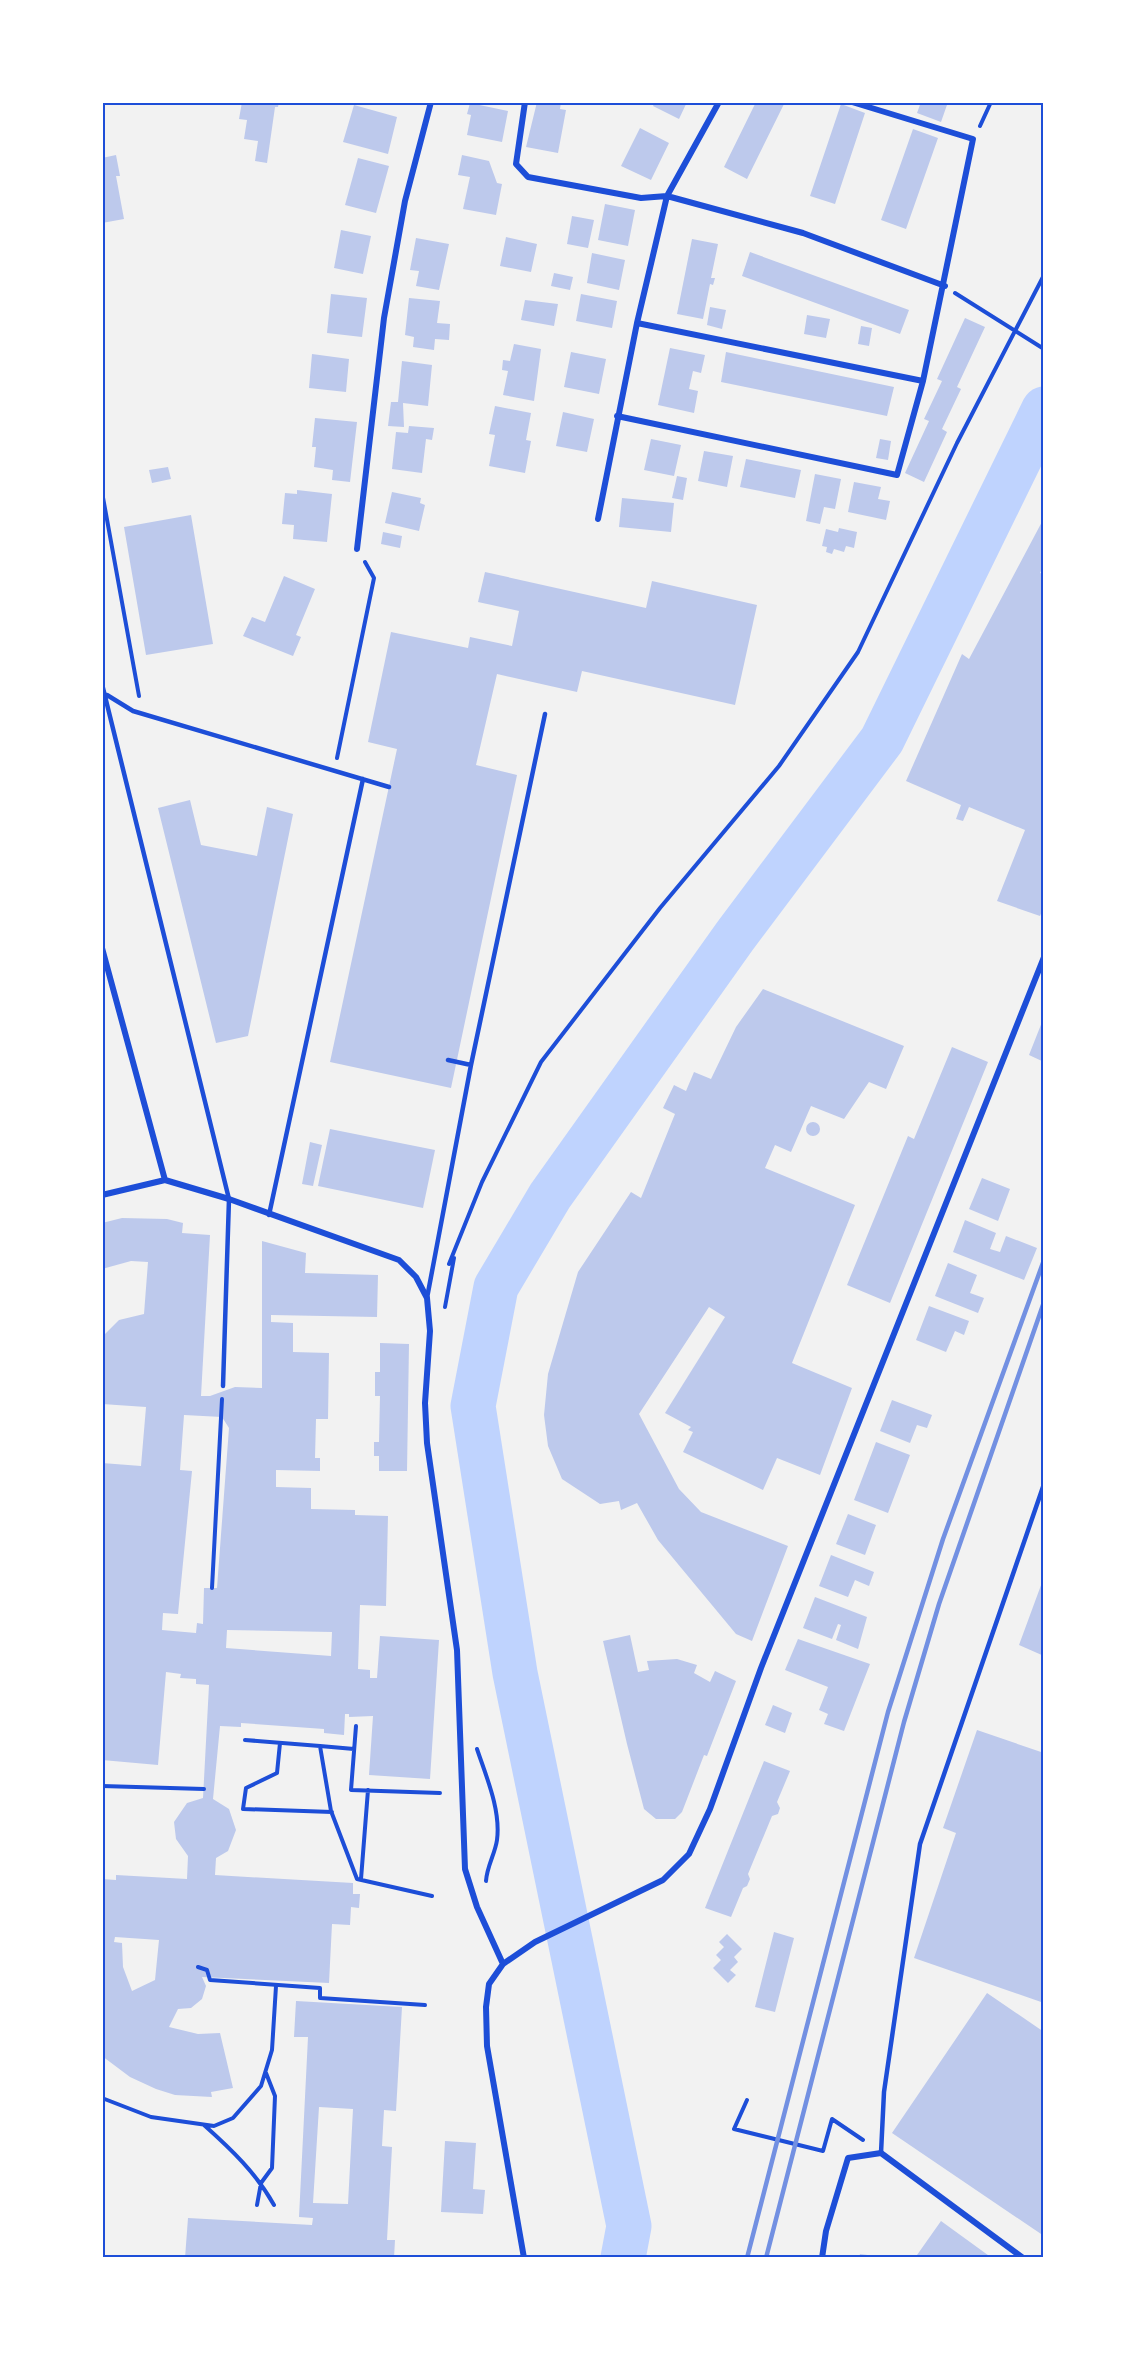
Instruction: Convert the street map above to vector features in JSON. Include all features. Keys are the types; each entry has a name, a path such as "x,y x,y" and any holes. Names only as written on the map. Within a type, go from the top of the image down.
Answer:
{"street":[{"path":"357,549 384,318 405,201 431,102"},
{"path":"525,102 516,164 528,177 641,198 667,196 803,233 945,286"},
{"path":"598,519 617,416 667,196 719,102"},
{"path":"617,416 897,475 923,381 945,286 973,139 852,102"},
{"path":"637,323 923,381"},
{"path":"102,948 165,1180"},
{"path":"524,2258 488,2046 486,2007 489,1984 503,1964 535,1942 663,1880 689,1854 710,1809 760,1668 1044,957"},
{"path":"102,1195 165,1180 229,1199 399,1260 416,1277 427,1298 430,1331 425,1403 427,1443 457,1650 465,1869 477,1907 503,1964"},
{"path":"822,2258 826,2230 848,2158 881,2153 1023,2258"}],"lane":[{"path":"102,684 229,1199 223,1386"},
{"path":"106,694 133,711 388,787"},
{"path":"427,1298 471,1065 545,714"},
{"path":"269,1215 363,779"},
{"path":"448,1060 471,1065"},
{"path":"881,2153 884,2092 920,1844 1044,1484"}],"path":[{"path":"973,139 991,102"},
{"path":"444,1273 454,1256 482,1182 541,1062 660,908 779,766 858,652 957,443 1044,275"},
{"path":"945,286 1044,349"},
{"path":"102,492 138,696 149,699"},
{"path":"334,771 374,578 357,549"},
{"path":"328,754 337,756"},
{"path":"212,1588 223,1386"},
{"path":"356,1726 351,1790 440,1793"},
{"path":"245,1740 354,1749"},
{"path":"280,1743 277,1773 246,1788 243,1809 332,1812"},
{"path":"320,1746 332,1812 357,1879 432,1896"},
{"path":"102,1786 204,1789"},
{"path":"361,1879 368,1790"},
{"path":"198,1967 207,1970 210,1980 320,1988 320,1998 425,2005"},
{"path":"102,2098 151,2117 214,2126 233,2118 261,2086 266,2073 272,2050 276,1986"},
{"path":"257,2205 261,2183 272,2168 275,2096 266,2073"},
{"path":"747,2100 734,2129 823,2151 832,2119 881,2153"},
{"path":"204,2124 236,2154 261,2183 274,2205"}],"building":[{"path":"242,102 279,102 278,107 275,107 267,163 255,161 258,141 244,139 247,120 239,119"},
{"path":"537,102 561,102 560,109 566,110 558,153 526,147"},
{"path":"655,102 687,102 679,119 653,106"},
{"path":"756,102 785,102 747,179 724,167"},
{"path":"921,102 948,102 941,122 917,113"},
{"path":"470,103 508,111 502,142 467,135 471,115 467,114"},
{"path":"841,104 865,113 835,204 810,196"},
{"path":"354,105 397,117 388,154 343,142"},
{"path":"640,128 669,143 651,180 621,166"},
{"path":"913,129 938,138 906,229 881,220"},
{"path":"116,155 120,176 116,176 124,219 102,223 102,158"},
{"path":"462,155 489,161 497,183 502,184 496,215 463,209 470,177 458,175"},
{"path":"358,158 389,166 376,213 345,205"},
{"path":"605,204 635,210 628,246 598,240"},
{"path":"572,216 594,220 588,248 567,244"},
{"path":"341,230 371,236 363,274 334,268"},
{"path":"506,237 537,244 531,272 500,266"},
{"path":"416,238 449,244 439,290 416,286 419,271 410,270"},
{"path":"692,239 718,244 711,278 715,278 713,285 710,284 703,319 677,314"},
{"path":"750,252 909,310 900,334 742,276"},
{"path":"592,253 625,260 619,290 587,283"},
{"path":"554,273 573,277 570,290 551,286"},
{"path":"331,294 367,298 362,337 327,333"},
{"path":"581,294 617,301 612,328 576,321"},
{"path":"409,298 440,301 437,323 450,324 449,340 435,339 434,350 413,347 414,337 405,335"},
{"path":"525,300 558,304 554,326 521,320"},
{"path":"710,307 726,310 722,329 707,325"},
{"path":"807,315 830,319 826,338 804,334"},
{"path":"965,318 985,327 957,387 961,389 942,429 947,432 924,482 905,473 929,421 924,419 942,381 937,379"},
{"path":"861,326 872,328 869,346 858,344"},
{"path":"514,344 541,349 534,401 503,395 508,371 502,370 503,360 510,361"},
{"path":"670,348 705,355 701,373 693,371 689,389 698,391 694,413 658,405"},
{"path":"571,352 606,359 599,394 564,387"},
{"path":"726,352 894,387 887,416 721,382"},
{"path":"312,354 349,359 346,392 309,388"},
{"path":"402,361 432,365 428,406 403,403 404,427 388,426 391,402 398,402"},
{"path":"495,406 531,413 526,440 531,441 525,473 489,466 495,435 489,434"},
{"path":"563,412 594,419 587,452 556,446"},
{"path":"315,418 357,422 350,482 332,480 333,470 314,467 316,447 312,447"},
{"path":"409,426 434,428 432,440 426,439 422,473 392,469 396,432 408,433"},
{"path":"651,439 681,445 674,476 644,470"},
{"path":"880,439 891,441 888,460 876,458"},
{"path":"704,451 733,456 727,487 698,481"},
{"path":"746,459 801,470 795,498 740,487"},
{"path":"168,467 171,479 152,483 149,470"},
{"path":"815,474 841,479 835,509 824,507 820,524 806,521"},
{"path":"677,476 687,478 683,500 672,498"},
{"path":"854,482 881,487 878,499 890,501 886,520 848,512"},
{"path":"297,490 332,494 327,542 293,539 294,525 282,524 285,493 297,494"},
{"path":"392,492 421,498 420,503 425,505 419,531 385,523"},
{"path":"622,498 674,503 671,532 619,527"},
{"path":"191,515 213,644 146,655 124,527"},
{"path":"1044,518 1044,565 1040,573 1044,574 1044,906 1040,916 997,901 1025,830 969,807 963,821 956,819 961,805 906,781 962,654 969,659"},
{"path":"839,528 857,532 854,548 846,546 844,552 834,549 832,554 826,552 827,547 822,546 826,529 838,532"},
{"path":"383,532 402,536 400,548 381,544"},
{"path":"485,572 646,608 652,581 757,605 735,705 582,671 577,692 497,674 476,765 517,775 451,1088 330,1062 397,749 368,742 391,632 468,648 470,637 512,646 519,611 478,602"},
{"path":"284,576 315,589 296,635 301,637 293,656 243,636 252,617 265,622"},
{"path":"190,800 201,845 257,856 267,807 293,814 248,1036 216,1043 158,808"},
{"path":"763,989 904,1046 886,1089 869,1082 844,1119 811,1106 791,1152 775,1145 765,1168 855,1205 792,1363 852,1388 820,1475 777,1458 763,1490 683,1452 693,1432 688,1430 691,1427 665,1413 725,1317 709,1307 639,1414 679,1489 701,1512 788,1546 752,1641 736,1634 658,1540 637,1503 621,1510 619,1501 600,1504 562,1479 548,1446 544,1415 548,1374 578,1272 631,1192 641,1198 675,1114 663,1108 674,1085 686,1091 694,1072 711,1079 736,1027"},
{"path":"1044,1017 1044,1062 1029,1055"},
{"path":"952,1047 988,1062 890,1303 847,1285 908,1136 914,1139"},
{"path":"813,1122 818,1124 820,1129 818,1134 813,1136 808,1134 806,1129 808,1124"},
{"path":"330,1129 435,1150 423,1208 318,1186"},
{"path":"310,1142 322,1145 313,1186 302,1184"},
{"path":"982,1178 1010,1189 998,1221 969,1209"},
{"path":"122,1218 167,1219 183,1223 182,1233 210,1235 201,1396 210,1396 235,1387 262,1388 262,1241 306,1253 305,1273 378,1275 377,1317 271,1315 271,1322 293,1323 293,1352 329,1353 328,1419 316,1419 315,1458 320,1458 320,1471 276,1470 276,1487 311,1488 311,1509 355,1510 355,1515 388,1516 386,1606 360,1605 358,1669 370,1670 370,1678 377,1678 380,1636 439,1640 430,1779 369,1775 373,1716 349,1717 349,1714 345,1714 344,1735 324,1733 324,1729 241,1723 241,1727 220,1726 213,1799 229,1809 236,1830 228,1851 216,1858 215,1875 353,1883 353,1894 360,1894 359,1908 351,1907 350,1925 332,1924 329,1983 202,1977 206,1986 202,1999 191,2008 178,2009 169,2027 198,2034 220,2033 233,2088 211,2092 212,2097 175,2095 156,2089 130,2077 102,2056 102,1879 116,1880 116,1875 187,1879 188,1856 176,1839 174,1822 187,1803 203,1798 209,1685 196,1684 196,1679 180,1678 181,1674 166,1672 158,1765 102,1760 102,1463 141,1466 146,1407 102,1404 102,1337 119,1320 144,1314 148,1262 131,1261 102,1269 102,1223","holes":["184,1415 222,1417 229,1428 217,1588 204,1588 203,1624 197,1623 196,1633 162,1630 163,1613 178,1614 192,1471 180,1470","227,1630 332,1632 331,1656 226,1648","115,1937 159,1940 155,1980 132,1991 123,1967 122,1943 114,1942"]},
{"path":"965,1220 996,1233 990,1249 1000,1252 1006,1236 1037,1248 1024,1280 953,1252"},
{"path":"948,1263 977,1275 970,1293 984,1298 978,1313 935,1296"},
{"path":"929,1306 969,1321 964,1335 955,1331 946,1352 916,1340"},
{"path":"380,1343 409,1344 407,1471 379,1471 379,1456 374,1456 374,1442 379,1442 380,1396 375,1396 375,1372 380,1372"},
{"path":"892,1400 932,1415 927,1428 917,1425 910,1443 880,1431"},
{"path":"876,1442 910,1455 888,1513 854,1500"},
{"path":"848,1514 876,1525 865,1555 836,1544"},
{"path":"831,1555 874,1572 869,1586 855,1580 848,1597 819,1586"},
{"path":"1044,1577 1044,1656 1019,1645"},
{"path":"815,1597 867,1617 858,1649 836,1640 841,1625 838,1624 832,1639 803,1628"},
{"path":"630,1635 638,1672 649,1670 647,1661 677,1659 697,1665 694,1673 710,1682 715,1671 736,1681 707,1756 704,1755 682,1812 675,1819 656,1819 644,1809 627,1744 603,1641"},
{"path":"798,1639 870,1664 844,1731 824,1724 828,1714 819,1710 828,1687 785,1670"},
{"path":"773,1705 792,1713 785,1733 765,1725"},
{"path":"977,1730 1044,1753 1044,2003 914,1958 956,1833 943,1828"},
{"path":"764,1761 790,1771 777,1802 780,1808 778,1814 772,1816 748,1874 750,1879 747,1886 743,1888 731,1917 705,1908"},
{"path":"774,1932 794,1938 775,2012 755,2007"},
{"path":"727,1934 742,1949 734,1957 738,1962 730,1970 736,1975 728,1983 713,1968 721,1960 716,1955 724,1947 719,1942"},
{"path":"987,1993 1044,2032 1044,2236 892,2133"},
{"path":"296,2001 402,2007 396,2111 384,2110 382,2146 392,2147 387,2240 395,2240 394,2258 185,2258 188,2218 312,2225 313,2218 299,2217 308,2037 294,2037","holes":["319,2107 353,2109 348,2204 313,2203"]},
{"path":"445,2141 476,2143 473,2189 485,2190 483,2214 441,2212"},
{"path":"941,2221 992,2258 922,2258 917,2255"},
{"path":"860,2254 883,2257 883,2258 859,2258"}],"waterway":[{"path":"623,2258 629,2226 515,1673 473,1406 496,1287 550,1196 735,936 882,740 1044,409"}],"railway":[{"path":"747,2258 888,1712 943,1539 1044,1260"},
{"path":"766,2258 904,1722 939,1604 1044,1302"}]}
